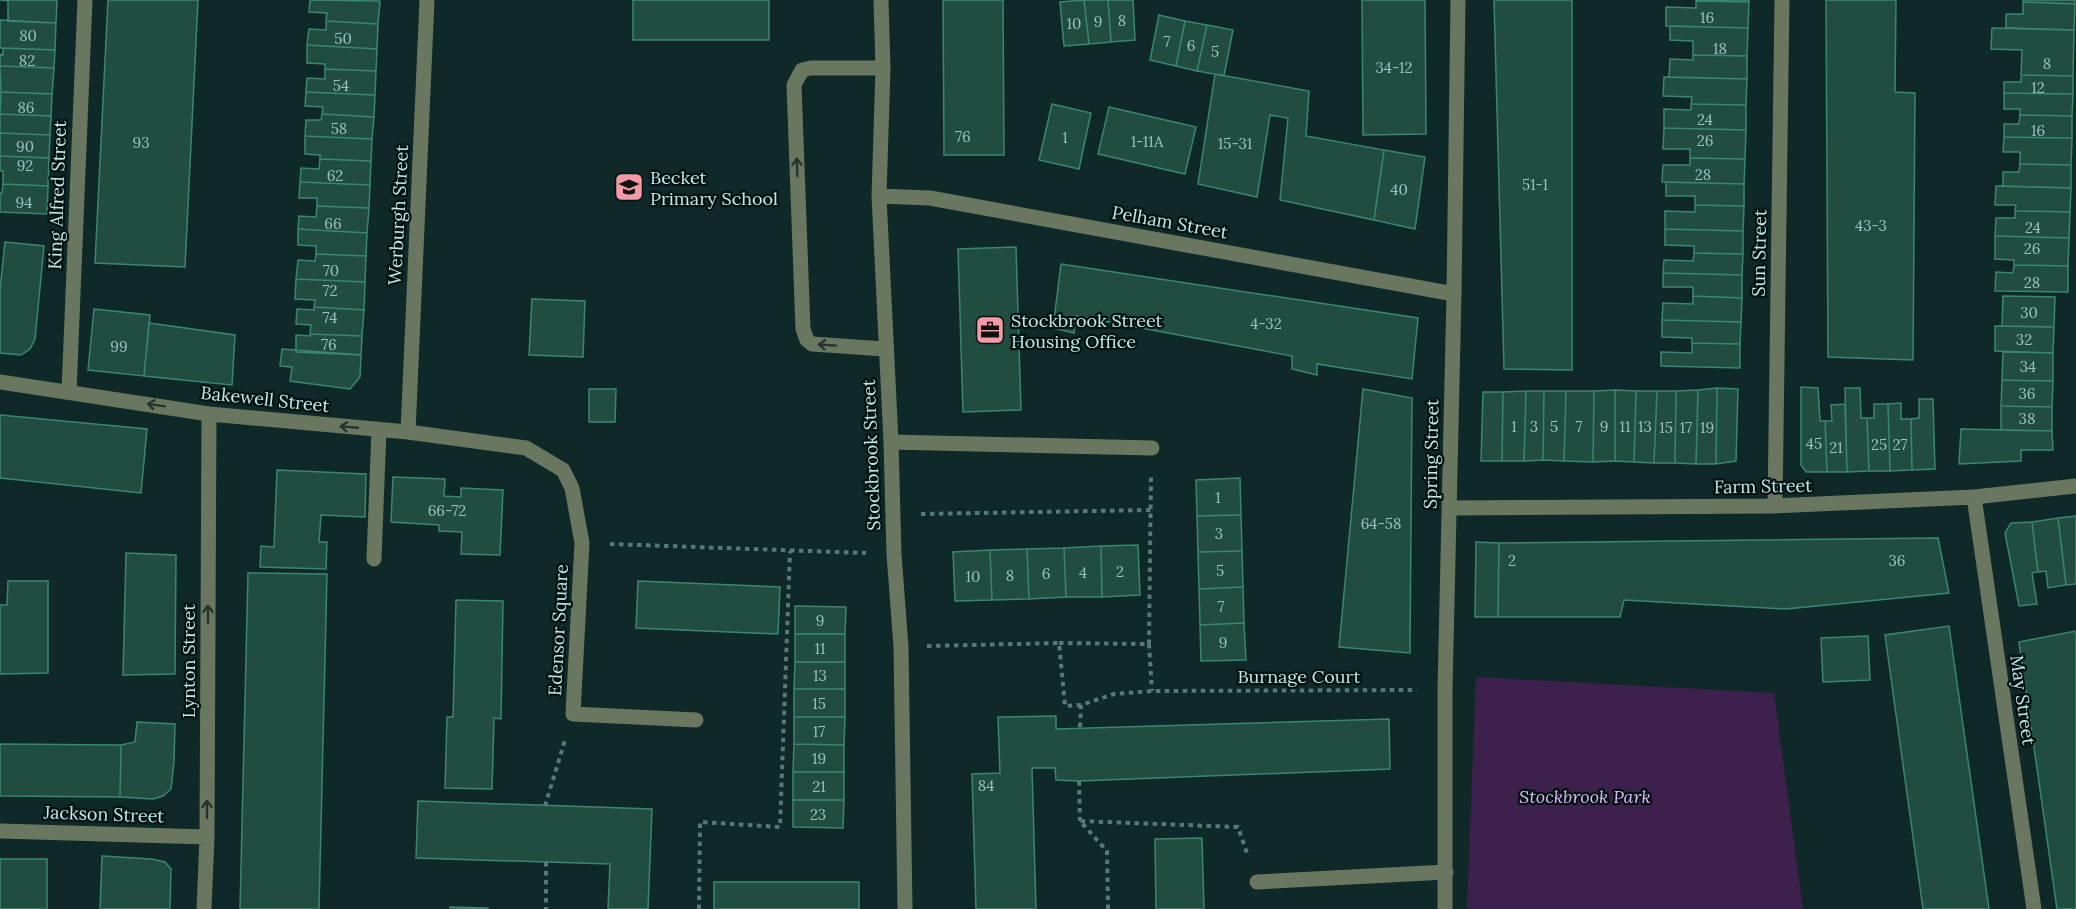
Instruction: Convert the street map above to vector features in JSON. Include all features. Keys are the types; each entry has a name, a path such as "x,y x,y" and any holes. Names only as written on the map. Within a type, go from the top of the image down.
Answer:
{"street":[{"name":"King Alfred Street","path":"69,392 85,0"},
{"name":"Werburgh Street","path":"408,432 427,0"},
{"name":"Stockbrook Street","path":"881,0 883,68 879,196 894,554 901,647 905,909"},
{"name":"Spring Street","path":"1445,909 1445,690 1458,0"},
{"name":"Sun Street","path":"1775,506 1782,0"},
{"path":"883,68 811,68 802,70 794,85 803,329 807,340 812,344 885,349"},
{"name":"Pelham Street","path":"879,196 930,198 1454,294"},
{"name":"Bakewell Street","path":"0,382 209,414 408,432 526,448"},
{"name":"Lynton Street","path":"204,909 207,837 209,414"},
{"path":"374,559 379,429"},
{"path":"891,442 1152,448"},
{"name":"Edensor Square","path":"526,448 563,470 572,488 582,543 573,714 696,720"},
{"name":"Farm Street","path":"1449,508 1775,506 1974,497 2076,486"},
{"name":"May Street","path":"1974,497 2034,909"},
{"name":"Jackson Street","path":"0,831 207,837"},
{"path":"1257,882 1446,872"}],"path":[{"path":"1152,448 1149,644 1152,691"},
{"path":"893,514 1151,510"},
{"path":"582,543 894,554"},
{"path":"699,909 700,822 780,827 790,551"},
{"path":"901,647 1059,643 1149,644"},
{"path":"1059,643 1065,706 1081,705 1080,727"},
{"name":"Burnage Court","path":"1081,705 1114,694 1152,691 1445,690"},
{"path":"545,806 573,714"},
{"path":"1079,781 1080,821 1107,851 1108,909"},
{"path":"1080,821 1238,827 1257,882"},
{"path":"546,862 546,909"}],"green space":[{"name":"Stockbrook Park","path":"1476,677 1774,693 1803,909 1467,909"}],"building":[{"path":"0,0 57,0 56,23 8,21 8,1"},
{"path":"108,0 198,0 185,267 95,263"},
{"path":"310,0 380,1 378,24 326,21 327,13 309,12"},
{"path":"633,0 769,0 769,40 633,40"},
{"path":"943,0 1003,0 1004,155 944,155"},
{"path":"1084,0 1089,44 1064,46 1060,2"},
{"path":"1084,0 1108,0 1111,42 1089,44"},
{"path":"1108,0 1133,0 1135,40 1111,42"},
{"path":"1362,0 1425,0 1426,134 1363,135"},
{"path":"1494,0 1572,0 1572,370 1504,369"},
{"path":"1749,0 1749,2 1696,1"},
{"path":"1826,0 1896,0 1895,92 1915,93 1913,360 1828,357"},
{"path":"2023,0 2075,0 2075,4 2023,2"},
{"path":"1696,1 1749,2 1748,28 1666,26 1666,7 1696,8"},
{"path":"2023,2 2075,4 2074,30 2006,28 2006,14 2023,14"},
{"path":"1159,15 1185,21 1176,66 1150,60"},
{"path":"0,20 56,23 55,50 0,48"},
{"path":"326,21 378,24 377,49 307,45 309,29 326,30"},
{"path":"1185,21 1207,25 1197,71 1176,66"},
{"path":"1207,25 1233,30 1224,76 1197,71"},
{"path":"1670,26 1748,28 1747,56 1693,55 1693,41 1670,40"},
{"path":"1992,28 2074,30 2073,76 2021,75 2022,50 1991,49"},
{"path":"307,45 377,49 376,71 325,69 325,64 307,63"},
{"path":"3,48 55,50 54,68 0,66 0,54 3,55"},
{"path":"1693,55 1747,56 1747,79 1669,77 1670,59 1693,60"},
{"path":"0,66 54,68 52,94 1,92"},
{"path":"325,69 376,71 375,95 306,92 307,78 325,79"},
{"path":"1215,74 1309,91 1306,136 1384,150 1374,220 1280,200 1288,118 1270,115 1257,197 1198,184"},
{"path":"2021,75 2073,76 2073,94 2004,93 2004,82 2021,82"},
{"path":"1664,77 1747,79 1746,105 1691,104 1692,97 1663,96"},
{"path":"1,92 52,94 51,116 0,114"},
{"path":"306,92 375,95 374,117 322,114 323,107 305,106"},
{"path":"2004,93 2073,94 2072,116 2020,115 2020,109 2004,109"},
{"path":"1052,104 1091,113 1079,169 1039,160"},
{"path":"1691,104 1746,105 1746,130 1664,128 1664,109 1691,110"},
{"path":"1109,107 1196,127 1185,174 1098,154"},
{"path":"0,114 51,116 50,135 0,133"},
{"path":"322,114 374,117 372,139 305,136 306,120 321,120"},
{"path":"2020,115 2072,116 2072,138 2004,137 2004,124 2019,124"},
{"path":"1664,128 1746,130 1745,159 1690,158 1690,149 1663,149"},
{"path":"0,133 50,135 49,158 0,156"},
{"path":"305,136 372,139 371,161 320,159 320,155 305,154"},
{"path":"2004,137 2072,138 2071,165 2020,164 2020,152 2003,152"},
{"path":"1384,150 1425,157 1415,229 1374,220"},
{"path":"0,156 49,158 48,186 3,184"},
{"path":"1690,158 1745,159 1744,184 1662,182 1663,165 1690,165"},
{"path":"320,159 371,161 370,185 300,182 301,168 319,169"},
{"path":"2020,164 2071,165 2071,188 2003,186 2003,172 2019,172"},
{"path":"300,182 370,185 369,208 317,206 317,198 299,198"},
{"path":"1666,182 1744,184 1744,206 1695,205 1695,196 1666,196"},
{"path":"3,184 48,186 47,214 0,212 0,193 2,193"},
{"path":"1996,186 2071,188 2070,212 2015,211 2016,205 1995,205"},
{"path":"1695,205 1744,206 1743,231 1665,229 1665,211 1695,212"},
{"path":"317,206 369,208 367,233 298,229 299,216 316,217"},
{"path":"2015,211 2070,212 2069,238 1995,236 1996,218 2015,218"},
{"path":"298,229 367,233 366,256 316,254 316,246 298,245"},
{"path":"1665,229 1743,231 1743,254 1694,253 1694,246 1665,245"},
{"path":"1995,236 2069,238 2068,266 2014,265 2014,260 1995,259"},
{"path":"5,242 44,246 35,339 30,349 21,355 0,353 0,289"},
{"name":"Stockbrook Street Housing Office","path":"1016,247 1021,410 963,412 958,249"},
{"path":"1694,253 1743,254 1742,275 1663,273 1664,260 1693,261"},
{"path":"316,254 366,256 365,282 296,279 298,260 315,261"},
{"path":"1061,264 1418,318 1412,379 1317,364 1317,375 1292,369 1292,356 1076,316 1074,333 1053,328"},
{"path":"2014,265 2068,266 2068,292 1995,291 1996,272 2013,273"},
{"path":"1663,273 1742,275 1742,298 1693,296 1693,287 1663,287"},
{"path":"296,279 365,282 364,310 314,307 315,300 295,299"},
{"path":"1693,296 1742,298 1741,322 1662,320 1663,303 1693,304"},
{"path":"2003,296 2055,297 2054,327 2002,326"},
{"path":"532,299 585,301 583,357 529,355"},
{"path":"314,307 364,310 362,336 310,334 311,325 296,324 297,309 314,310"},
{"path":"94,309 150,315 144,376 88,370"},
{"path":"1662,320 1741,322 1740,344 1692,343 1692,338 1662,337"},
{"path":"149,323 235,335 232,385 144,376"},
{"path":"1995,326 2054,327 2053,353 1995,351"},
{"path":"310,334 362,336 361,355 296,352 296,335 310,336"},
{"path":"1692,343 1740,344 1740,368 1661,366 1661,352 1692,353"},
{"path":"282,349 361,355 360,377 350,389 290,381 292,367 280,366"},
{"path":"2003,352 2053,353 2053,381 2002,380"},
{"path":"2002,380 2053,381 2052,407 2001,406"},
{"path":"1801,387 1818,388 1820,421 1825,421 1827,472 1806,472 1801,465"},
{"path":"1717,388 1716,464 1696,464 1698,390"},
{"path":"1717,388 1738,389 1736,461 1716,464"},
{"path":"1845,388 1860,388 1861,418 1867,418 1869,471 1847,472"},
{"path":"589,389 616,389 615,422 589,422"},
{"path":"1363,389 1412,398 1410,653 1339,647"},
{"path":"1615,390 1636,391 1634,462 1615,461"},
{"path":"1615,390 1615,461 1593,462 1594,391"},
{"path":"1698,390 1696,464 1675,463 1676,391"},
{"path":"1526,391 1544,391 1543,460 1524,461"},
{"path":"1526,391 1524,461 1502,461 1503,392"},
{"path":"1544,391 1566,391 1564,461 1543,460"},
{"path":"1566,391 1594,391 1593,462 1564,461"},
{"path":"1636,391 1657,391 1654,463 1634,462"},
{"path":"1657,391 1676,391 1675,463 1654,463"},
{"path":"1483,392 1503,392 1502,461 1481,461"},
{"path":"1919,399 1933,399 1935,469 1912,470 1911,419 1919,418"},
{"path":"1901,403 1901,419 1911,419 1912,470 1890,471 1888,404"},
{"path":"1845,404 1847,472 1827,472 1825,421 1832,421 1831,405"},
{"path":"1874,404 1888,404 1890,471 1869,471 1867,418 1874,418"},
{"path":"2001,406 2052,407 2052,431 2001,430"},
{"path":"0,415 147,429 141,493 0,478"},
{"path":"1961,429 2052,431 2053,450 2021,450 2021,461 1959,464"},
{"path":"277,470 366,474 365,517 321,515 319,542 327,542 326,569 260,567 261,546 274,547"},
{"path":"393,477 445,479 444,496 461,497 461,488 503,490 500,555 461,554 462,532 439,531 439,525 391,522"},
{"path":"1240,478 1241,515 1197,516 1196,480"},
{"path":"1241,515 1242,551 1198,552 1197,516"},
{"path":"2076,516 2076,584 2066,585 2058,518"},
{"path":"2058,518 2066,585 2048,588 2046,571 2038,572 2032,522"},
{"path":"2032,522 2038,572 2032,573 2037,604 2019,606 2005,533 2011,523"},
{"path":"1938,538 1949,593 1786,609 1624,600 1620,617 1498,617 1499,543"},
{"path":"1476,542 1499,543 1498,617 1475,617"},
{"path":"1138,545 1140,595 1102,597 1101,546"},
{"path":"1101,546 1102,597 1066,597 1064,548"},
{"path":"1064,548 1066,597 1029,599 1027,549"},
{"path":"1027,549 1029,599 992,600 990,550"},
{"path":"990,550 992,600 955,601 953,552"},
{"path":"1242,551 1243,587 1199,589 1198,552"},
{"path":"126,553 176,555 175,674 123,675"},
{"path":"248,573 327,574 319,909 240,909"},
{"path":"8,581 48,581 48,673 0,674 0,605 7,605"},
{"path":"638,581 780,587 778,634 636,628"},
{"path":"1243,587 1244,623 1200,625 1199,589"},
{"path":"456,600 503,601 501,719 494,718 492,789 445,788 447,717 453,717"},
{"path":"795,606 846,607 845,634 795,634"},
{"path":"1244,623 1246,660 1201,661 1200,625"},
{"path":"1949,626 1989,909 1923,909 1885,635"},
{"path":"2076,631 2076,909 2057,909 2019,642"},
{"path":"795,634 845,634 845,662 795,662"},
{"path":"1868,636 1870,680 1823,682 1821,638"},
{"path":"795,662 845,662 845,689 794,689"},
{"path":"794,689 845,689 845,717 794,717"},
{"path":"1056,716 1056,729 1389,719 1390,769 1079,781 1056,780 1055,768 1032,768 1036,909 976,909 972,774 1000,773 998,717"},
{"path":"794,717 845,717 844,745 794,744"},
{"path":"137,722 175,724 171,789 163,796 153,799 120,797 121,745 135,742"},
{"path":"0,744 121,745 120,797 0,796"},
{"path":"794,744 844,745 844,772 793,772"},
{"path":"793,772 844,772 844,800 793,800"},
{"path":"793,800 844,800 843,828 793,827"},
{"path":"418,801 652,809 648,909 608,909 610,864 416,858"},
{"path":"1202,838 1204,909 1156,909 1155,839"},
{"path":"102,856 165,862 171,869 170,909 100,909"},
{"path":"0,859 47,859 47,909 0,909"},
{"path":"714,882 859,882 859,909 714,909"},
{"path":"450,907 488,908 488,909 450,909"}],"place":[{"name":"Becket Primary School","path":"629,187"},
{"name":"Stockbrook Street Housing Office","path":"990,330"}]}
